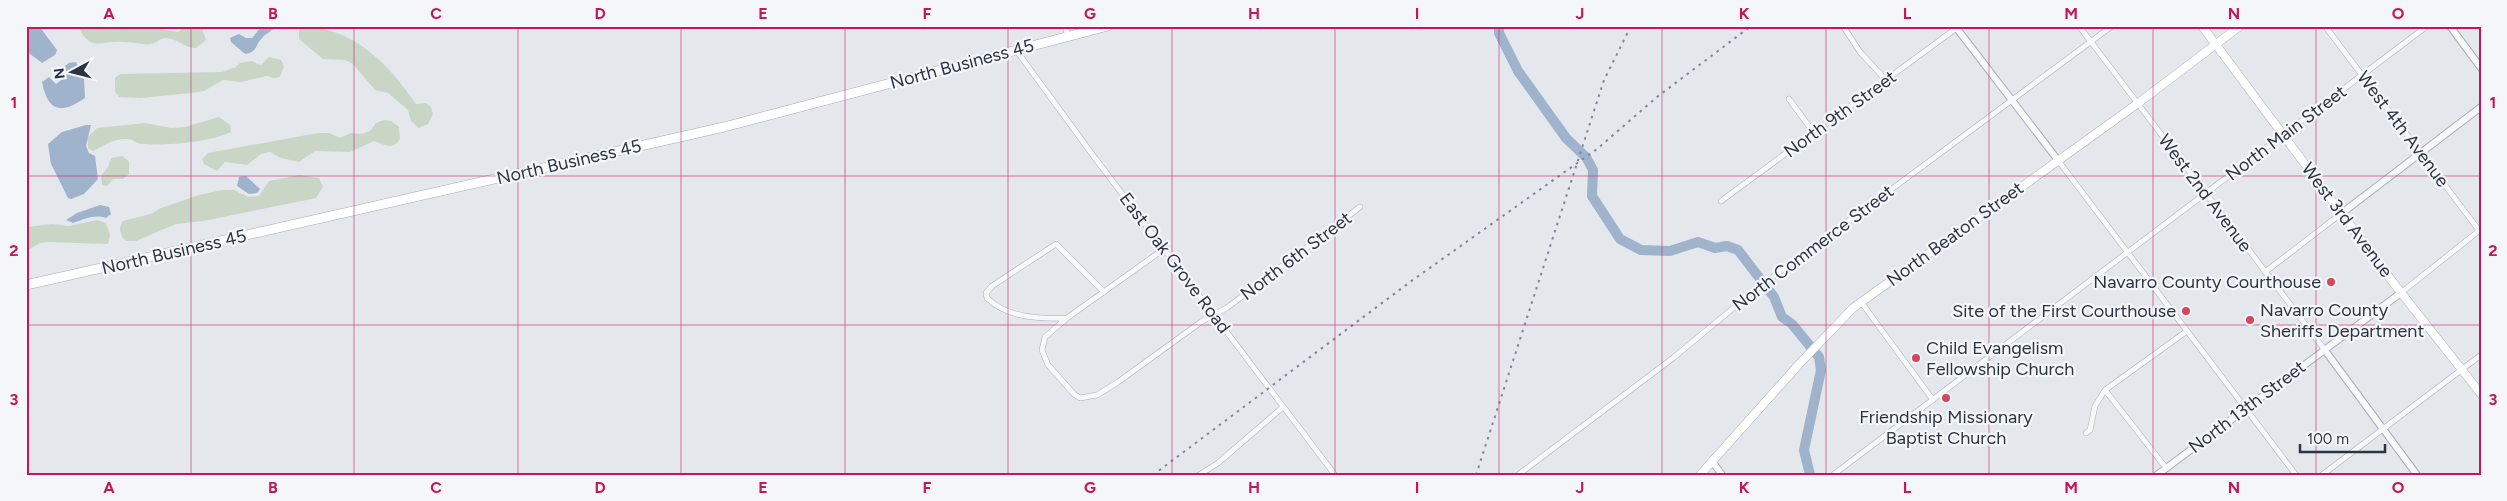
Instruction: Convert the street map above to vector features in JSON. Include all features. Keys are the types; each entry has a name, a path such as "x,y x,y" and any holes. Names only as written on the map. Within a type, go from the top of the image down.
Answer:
{"main road":[{"name":"North Business 45","path":"26,285 724,127 1108,26"},
{"name":"West 3rd Avenue","path":"2202,26 2481,394"},
{"name":"North Beaton Street","path":"1700,475 1802,361 1861,302 2057,159 2137,104 2240,26"}],"street":[{"path":"1065,26 1068,36"},
{"path":"1843,26 1860,52 1886,80"},
{"name":"West 2nd Avenue","path":"2079,26 2417,475"},
{"name":"North Commerce Street","path":"1518,475 1673,358 1780,271 2112,26"},
{"name":"West 4th Avenue","path":"2325,26 2480,231"},
{"name":"North Main Street","path":"1833,475 2427,26"},
{"path":"2450,26 2481,68"},
{"path":"1957,27 2296,475"},
{"name":"North 9th Street","path":"1721,201 1957,27"},
{"name":"East Oak Grove Road","path":"1016,50 1335,475"},
{"path":"1789,99 1814,133"},
{"path":"2265,272 2481,107"},
{"name":"North 6th Street","path":"1067,318 1045,337 1042,350 1048,365 1059,379 1080,398 1097,396 1214,314 1228,307 1360,207"},
{"name":"North 13th Street","path":"2157,475 2402,292 2480,231"},
{"path":"1104,292 1059,245 1051,245 992,286 986,293 996,306 1017,314 1045,319 1067,318 1104,292 1164,249"},
{"path":"1861,302 1934,400"},
{"path":"2086,433 2090,430 2098,399 2105,390 2187,331"},
{"path":"2322,475 2481,355"},
{"path":"2105,390 2166,468"},
{"path":"1199,475 1218,463 1283,407"},
{"path":"1712,461 1722,475"}],"green space":[{"path":"78,26 143,26 178,32 185,27 194,26 202,29 206,40 196,48 168,38 150,44 126,42 97,43 87,40"},
{"path":"299,26 336,32 367,50 381,61 416,104 426,103 431,107 433,114 428,124 419,128 411,121 408,110 388,93 375,90 352,63 345,60 323,59 299,39"},
{"path":"269,57 281,60 284,66 280,77 267,76 241,82 223,80 204,91 141,98 119,97 115,91 115,78 120,74 222,72 236,67 240,63 251,61 261,65"},
{"path":"219,117 230,125 231,132 212,138 164,144 143,144 130,139 120,139 93,151 88,148 88,137 97,128 145,123 171,128 185,127"},
{"path":"384,120 391,121 399,127 400,139 391,146 374,141 350,152 315,151 299,162 281,158 270,152 261,154 247,165 225,162 217,171 204,164 202,159 208,153 318,133 329,133 340,138 351,133 362,134 370,131 376,123"},
{"path":"122,156 129,161 129,174 123,179 113,179 107,186 102,185 101,176 108,167 111,158"},
{"path":"299,175 319,178 323,187 316,198 203,221 176,224 136,241 126,241 121,234 120,229 123,221 151,214 161,208 199,195 223,190 234,190 248,197 259,196 269,181"},
{"path":"97,220 106,223 110,235 108,244 50,242 40,243 26,251 26,227 52,224 69,226"}],"water":[{"path":"26,26 39,26 57,50 55,55 42,63 26,51"},
{"path":"262,26 275,26 262,38 252,52 245,54 231,42 230,38 239,34 246,38 252,38"},
{"path":"76,62 84,79 85,98 69,107 57,108 48,100 42,82 49,77 56,84 64,78 62,68 69,63"},
{"path":"91,125 86,146 89,153 95,156 98,179 84,194 71,199 68,198 51,164 48,144 62,132"},
{"path":"246,176 260,189 257,193 249,194 237,186 239,177"},
{"path":"100,205 109,207 111,214 106,218 93,217 73,223 66,220 77,213"}],"waterway":[{"path":"1499,26 1499,33 1518,71 1566,138 1586,157 1593,170 1592,196 1620,239 1641,250 1670,251 1698,242 1715,248 1727,246 1738,250 1774,297 1782,317 1792,324 1819,357 1821,370 1804,450 1810,475"}],"railway":[{"path":"1476,475 1604,80 1631,26"},
{"path":"1153,475 1410,282 1597,149 1657,97 1751,26"}],"place":[{"name":"Navarro County Courthouse","path":"2331,282"},
{"name":"Site of the First Courthouse","path":"2186,311"},
{"name":"Navarro County Sheriffs Department","path":"2250,320"},
{"name":"Child Evangelism Fellowship Church","path":"1916,358"},
{"name":"Friendship Missionary Baptist Church","path":"1946,398"}]}
